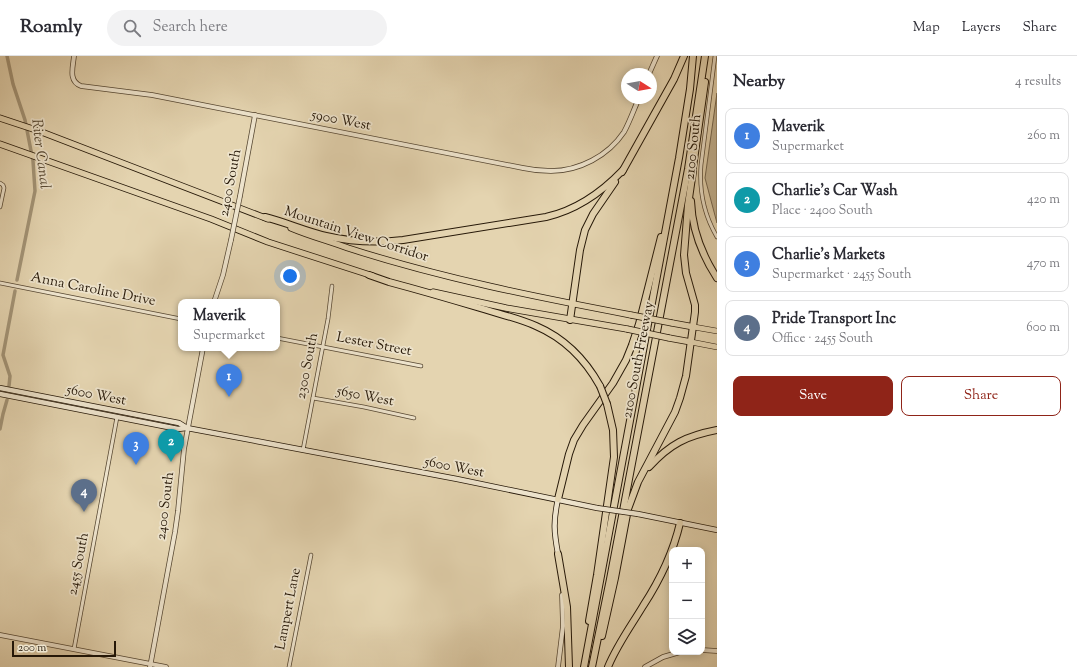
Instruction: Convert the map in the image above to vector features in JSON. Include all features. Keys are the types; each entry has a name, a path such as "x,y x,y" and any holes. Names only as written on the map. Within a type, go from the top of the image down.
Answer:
{"highway":[{"path":"570,320 580,250 585,230 596,208 623,170 674,79 684,56"},
{"name":"2100 South Freeway","path":"583,667 674,190 684,133 694,56"},
{"path":"593,667 597,661 626,516 641,477 675,412 686,376 694,327 695,309 687,278 684,255 692,172 705,83 705,56"},
{"name":"2100 South Freeway","path":"593,667 688,169 705,56"},
{"name":"Mountain View Corridor","path":"0,118 39,131 304,233 395,263 478,284 694,327"},
{"path":"0,144 211,219 268,242 389,282 522,320 543,329 562,341 578,355 600,386 607,404 613,430 614,457 583,667"},
{"path":"264,217 346,240 375,242 408,240 560,214 593,198 623,170"},
{"path":"692,172 691,197 694,226 703,253 717,278"},
{"path":"558,499 574,440 618,374 626,360 635,338 666,214 674,190"},
{"path":"370,275 469,300 691,342"},
{"path":"641,477 658,458 678,443 695,435 717,430"},
{"path":"608,667 621,641 644,606 664,571 680,523"},
{"path":"558,554 567,607 569,667"}],"main road":[{"name":"Mountain View Corridor","path":"694,327 717,331"},
{"path":"691,342 717,347"},
{"name":"5600 West","path":"0,388 178,423 187,428 717,530"},
{"name":"5600 West","path":"0,394 178,430 187,428"},
{"path":"558,499 554,525 558,554"}],"street":[{"name":"5900 West","path":"74,56 72,77 74,82 81,86 152,95 544,171 559,171 577,167 602,154 613,145 623,132 636,104"},
{"path":"652,68 657,56"},
{"name":"2100 South","path":"715,56 700,183 706,212 717,237"},
{"name":"2400 South","path":"215,299 223,275 231,240 255,115"},
{"path":"0,207 3,189 2,184"},
{"name":"Anna Caroline Drive","path":"0,283 178,318"},
{"name":"2300 South","path":"303,450 323,347 332,286"},
{"name":"Lester Street","path":"280,339 421,366"},
{"name":"2400 South","path":"150,666 177,520 187,428 202,351"},
{"name":"5650 West","path":"313,398 414,418"},
{"name":"2455 South","path":"74,649 118,411"},
{"path":"558,554 563,613 558,667"},
{"name":"Lampert Lane","path":"289,667 310,555"},
{"path":"0,635 74,649 150,666 166,667"},
{"path":"705,650 717,651"},
{"path":"645,667 670,655"}],"shaded area":[{"path":"717,93 717,223 705,178"}],"waterway":[{"name":"Riter Canal","path":"7,56 13,84 25,120 33,161 35,191 17,280"},
{"name":"Riter Canal","path":"9,386 10,376 3,355 15,291"},
{"name":"Riter Canal","path":"0,429 7,400"}],"place":[{"name":"Maverik","path":"229,397"},
{"name":"Charlie's Car Wash","path":"171,462"},
{"name":"Charlie's Markets","path":"136,465"},
{"name":"Pride Transport Inc","path":"84,512"}]}
